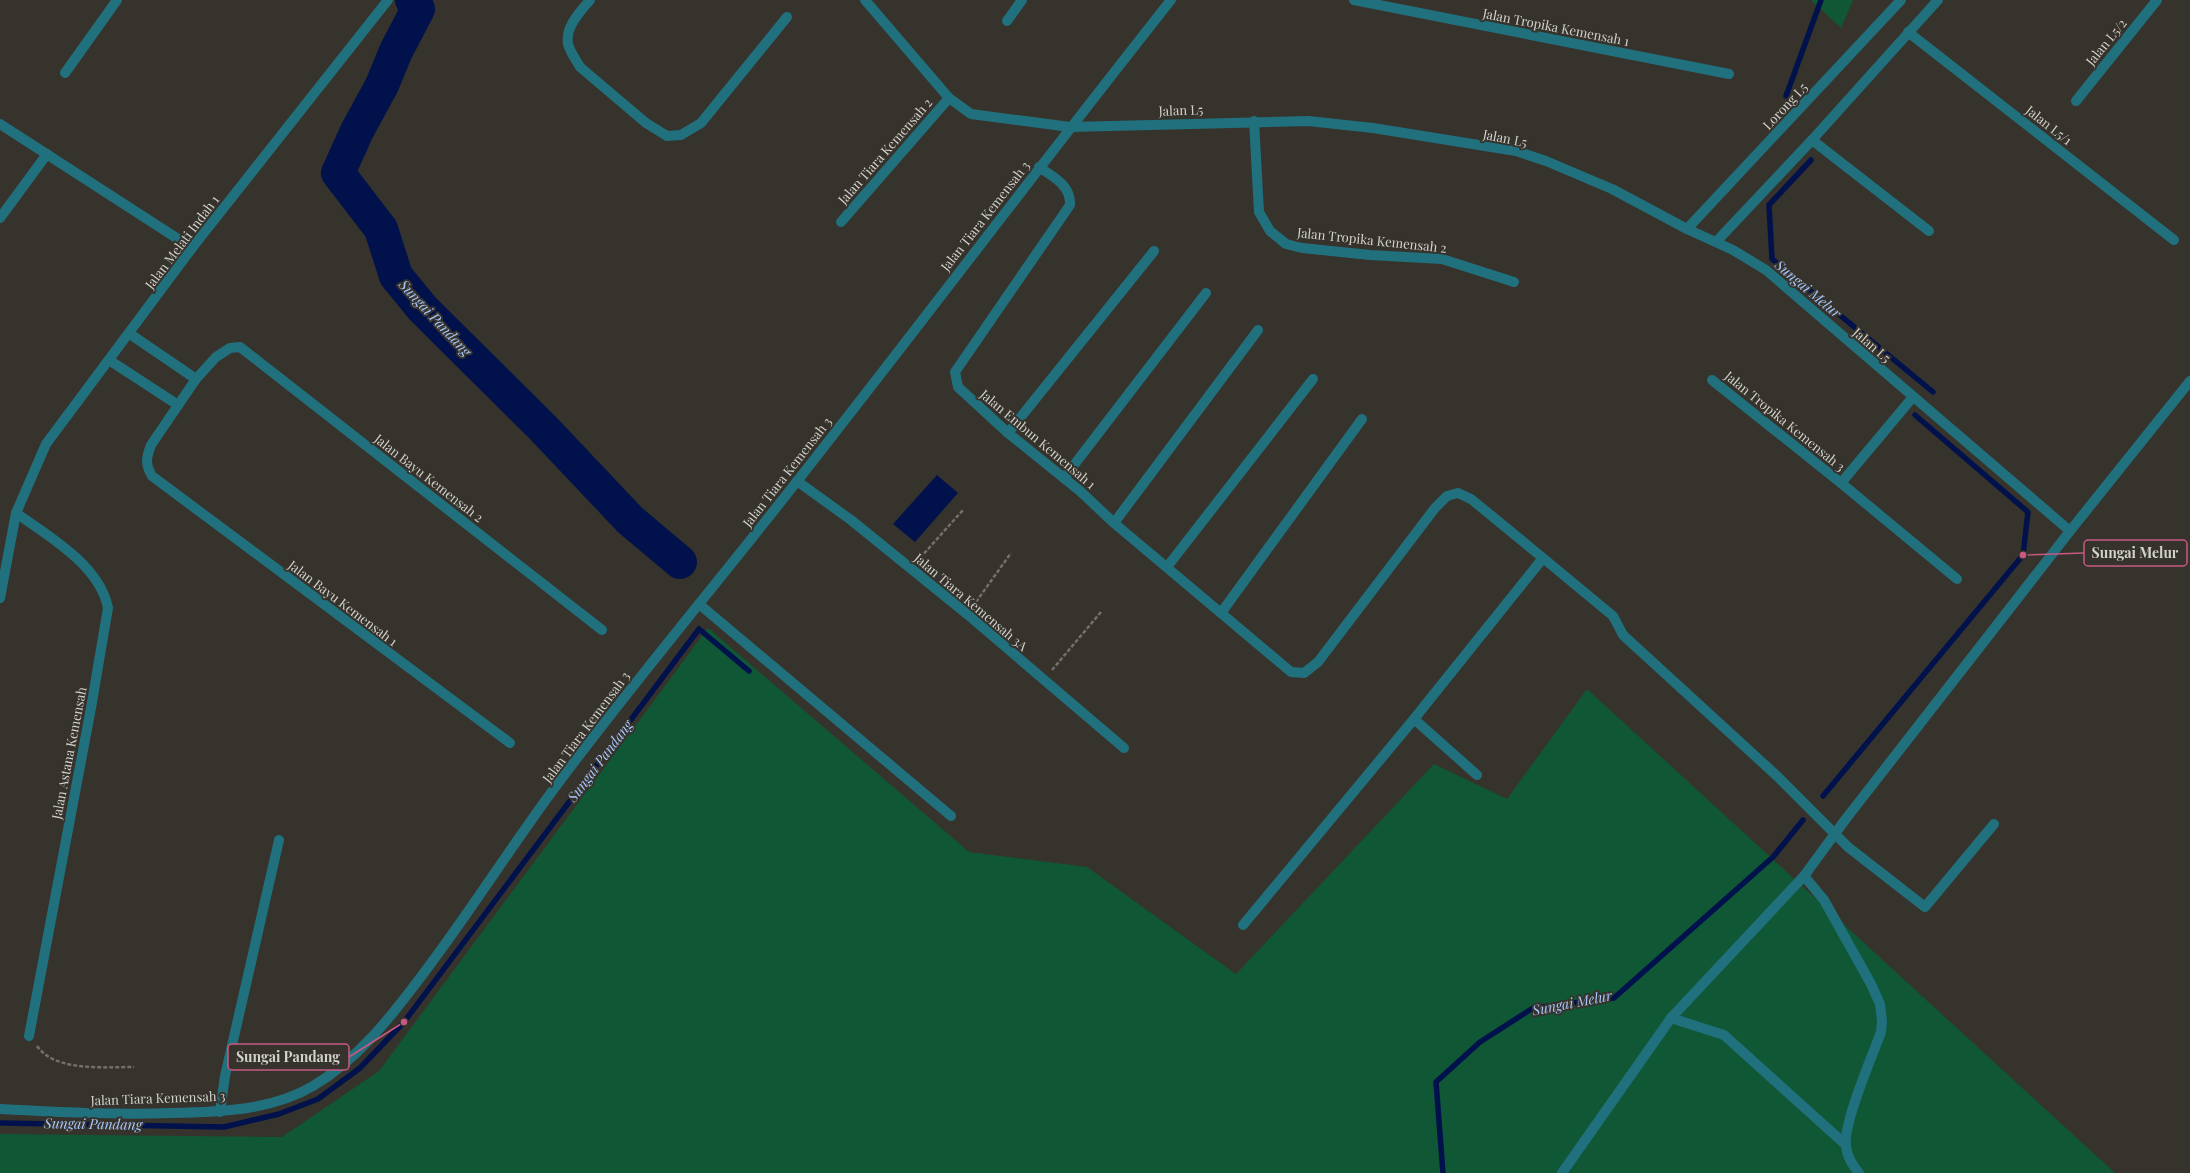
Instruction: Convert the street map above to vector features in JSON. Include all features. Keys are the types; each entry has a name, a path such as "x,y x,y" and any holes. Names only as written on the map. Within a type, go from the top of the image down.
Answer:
{"street":[{"path":"65,73 117,0"},
{"name":"Jalan Melati Indah 1","path":"0,598 16,513 46,444 130,334 192,248 388,0"},
{"path":"590,0 575,18 570,31 568,44 580,67 646,122 667,136 681,135 701,123 787,17"},
{"name":"Jalan L5","path":"865,0 949,98 971,114 1070,127 1254,121 1308,121 1358,126 1516,151 1546,161 1612,189 1716,242 1766,270 2070,531"},
{"path":"1006,21 1022,0"},
{"name":"Jalan Tiara Kemensah 3","path":"0,1109 112,1115 220,1112 272,1102 311,1087 352,1057 388,1020 460,926 557,785 797,481 1070,127 1171,0"},
{"name":"Jalan Tropika Kemensah 1","path":"1354,0 1729,74"},
{"name":"Lorong L5","path":"1688,229 1901,0"},
{"path":"1716,242 1812,140 1938,0"},
{"name":"Jalan L5/2","path":"2076,101 2157,0"},
{"name":"Jalan L5/1","path":"1908,32 2174,240"},
{"name":"Jalan Tiara Kemensah 2","path":"842,222 949,98"},
{"name":"Jalan Tropika Kemensah 2","path":"1254,121 1259,212 1262,221 1277,238 1286,244 1302,248 1370,255 1442,259 1514,282"},
{"path":"0,124 192,248"},
{"path":"1812,140 1929,231"},
{"path":"0,218 47,154"},
{"name":"Jalan Embun Kemensah 1","path":"1039,167 1064,185 1070,196 1070,204 955,372 958,387 1008,433 1064,478 1114,523 1167,566 1291,672 1304,673 1311,668 1436,508 1448,496 1458,493 1471,499 1543,558"},
{"path":"1008,433 1154,251"},
{"path":"1064,478 1206,294"},
{"path":"1114,523 1258,330"},
{"path":"130,334 196,379"},
{"name":"Jalan Bayu Kemensah 1","path":"240,347 223,351 196,379 178,405 151,445 146,456 146,466 152,476 160,484 510,743"},
{"name":"Jalan Bayu Kemensah 2","path":"240,347 602,630"},
{"path":"109,360 178,405"},
{"path":"1167,566 1313,379"},
{"name":"Jalan Tropika Kemensah 3","path":"1712,380 1841,483 1957,579"},
{"path":"1562,1173 1671,1018 1804,876 2070,531 2190,380"},
{"name":"Jalan Tropika Kemensah 3","path":"1841,483 1913,397"},
{"path":"1221,613 1362,419"},
{"name":"Jalan Tiara Kemensah 3A","path":"797,481 851,520 967,614 1124,748"},
{"name":"Jalan Astana Kemensah","path":"16,513 60,544 96,579 105,596 108,608 90,716 29,1036"},
{"path":"1244,925 1414,719 1543,558 1613,616 1624,635 1777,776 1848,847 1925,907 1994,824"},
{"path":"699,604 951,816"},
{"path":"1414,719 1477,775"},
{"path":"220,1112 225,1076 280,840"},
{"path":"1804,876 1824,900 1871,984 1880,1004 1882,1021 1881,1032 1848,1125 1846,1146 1851,1165 1859,1173"},
{"path":"1671,1018 1724,1035 1846,1146"}],"path":[{"path":"911,569 963,510"},
{"path":"967,614 1011,553"},
{"path":"1043,680 1101,612"},
{"path":"29,1036 43,1055 63,1064 134,1067"}],"green space":[{"path":"1811,0 1853,0 1841,28"},
{"path":"708,628 969,852 1087,867 1236,974 1434,764 1507,799 1587,689 2115,1173 0,1173 0,1134 282,1137 379,1071"}],"shaded area":[{"path":"937,475 958,493 915,542 893,524"}],"waterway":[{"name":"Sungai Pandang","path":"412,0 418,9 396,51 382,85 357,131 338,173 381,229 396,276 423,309 543,428 630,520 680,562"},
{"name":"Sungai Melur","path":"1786,96 1821,0"},
{"name":"Sungai Melur","path":"1811,160 1769,205 1772,259 1933,392"},
{"name":"Sungai Melur","path":"1823,796 2023,555 2028,512 1915,415"},
{"name":"Sungai Pandang","path":"0,1123 224,1127 279,1114 318,1099 360,1068 404,1022 699,629 749,671"},
{"name":"Sungai Melur","path":"1443,1173 1436,1082 1480,1042 1533,1008 1614,998 1773,857 1803,820"}],"place":[{"name":"Sungai Melur","path":"2023,555"},
{"name":"Sungai Pandang","path":"404,1022"}]}
